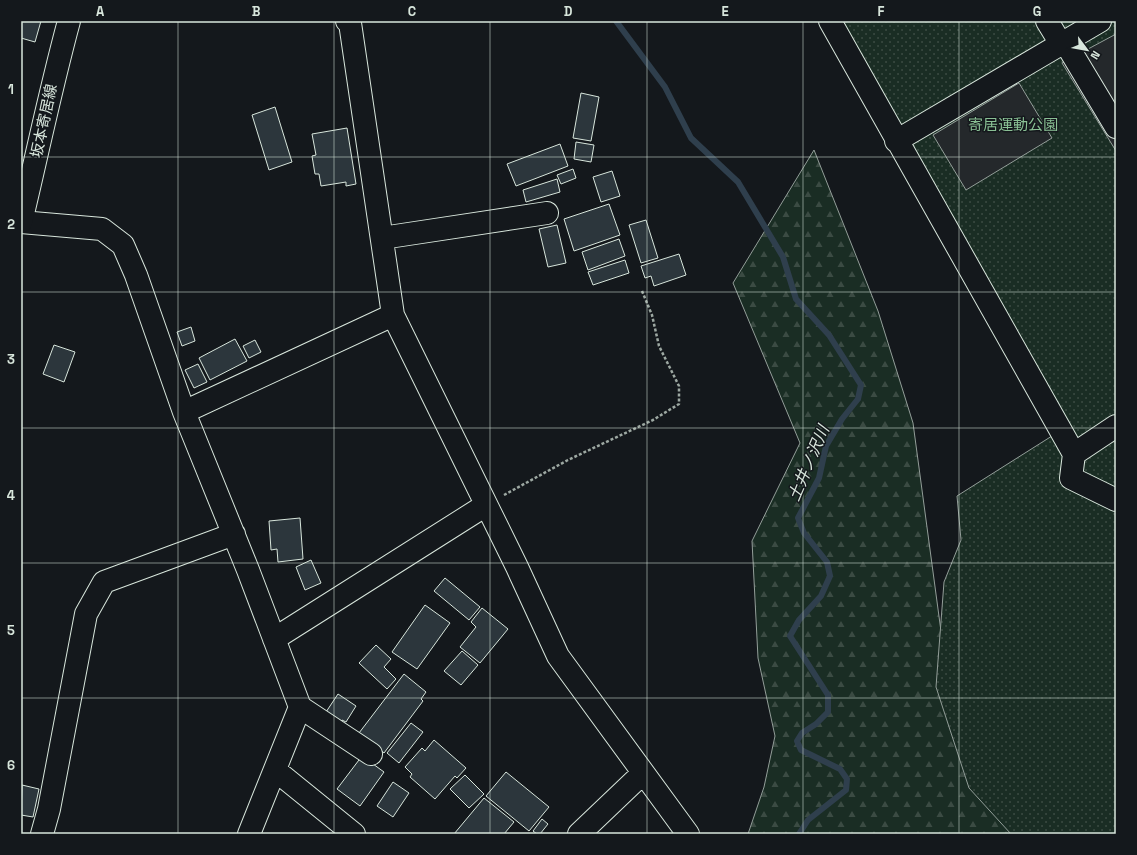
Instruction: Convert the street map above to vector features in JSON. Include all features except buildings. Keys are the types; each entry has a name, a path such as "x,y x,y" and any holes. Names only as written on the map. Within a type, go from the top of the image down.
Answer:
{"street":[{"name":"坂本寄居線","path":"21,222 42,136 49,95 69,21"},
{"path":"347,21 350,24 393,315 558,656 688,834"},
{"path":"830,21 896,141 1074,454 1071,478 1116,500"},
{"path":"1047,21 1063,43 1116,127"},
{"path":"896,141 1100,21"},
{"path":"382,238 547,213"},
{"path":"21,222 102,229 123,245 136,275 184,412 234,534 300,707 371,754"},
{"path":"184,412 393,315"},
{"path":"1074,454 1116,426"},
{"path":"274,639 486,505"},
{"path":"42,834 49,808 86,614 104,582 234,534"},
{"path":"249,834 300,707"},
{"path":"275,770 354,834"},
{"path":"579,834 643,773"}],"path":[{"path":"486,505 568,460 653,420 679,404 679,386 659,346 652,315 642,291"}],"green space":[{"name":"寄居運動公園","path":"838,21 1116,21 1116,834 1011,834 969,788 936,687 944,582 961,540 957,496 1063,429"},
{"path":"814,150 878,311 913,423 954,728 1011,834 748,834 764,787 775,736 758,658 752,541 800,443 733,283"}],"shaded area":[{"path":"1116,34 1116,151 1062,63"},
{"path":"1019,83 1052,138 966,190 933,135"}],"waterway":[{"name":"土井ノ沢川","path":"616,21 665,87 691,138 738,182 783,257 796,299 829,335 861,385 858,399 842,419 826,446 819,478 798,518 804,533 827,562 830,576 821,596 799,620 790,636 828,695 828,712 816,724 802,733 797,741 801,750 840,769 847,779 846,790 808,820 799,834"}]}
